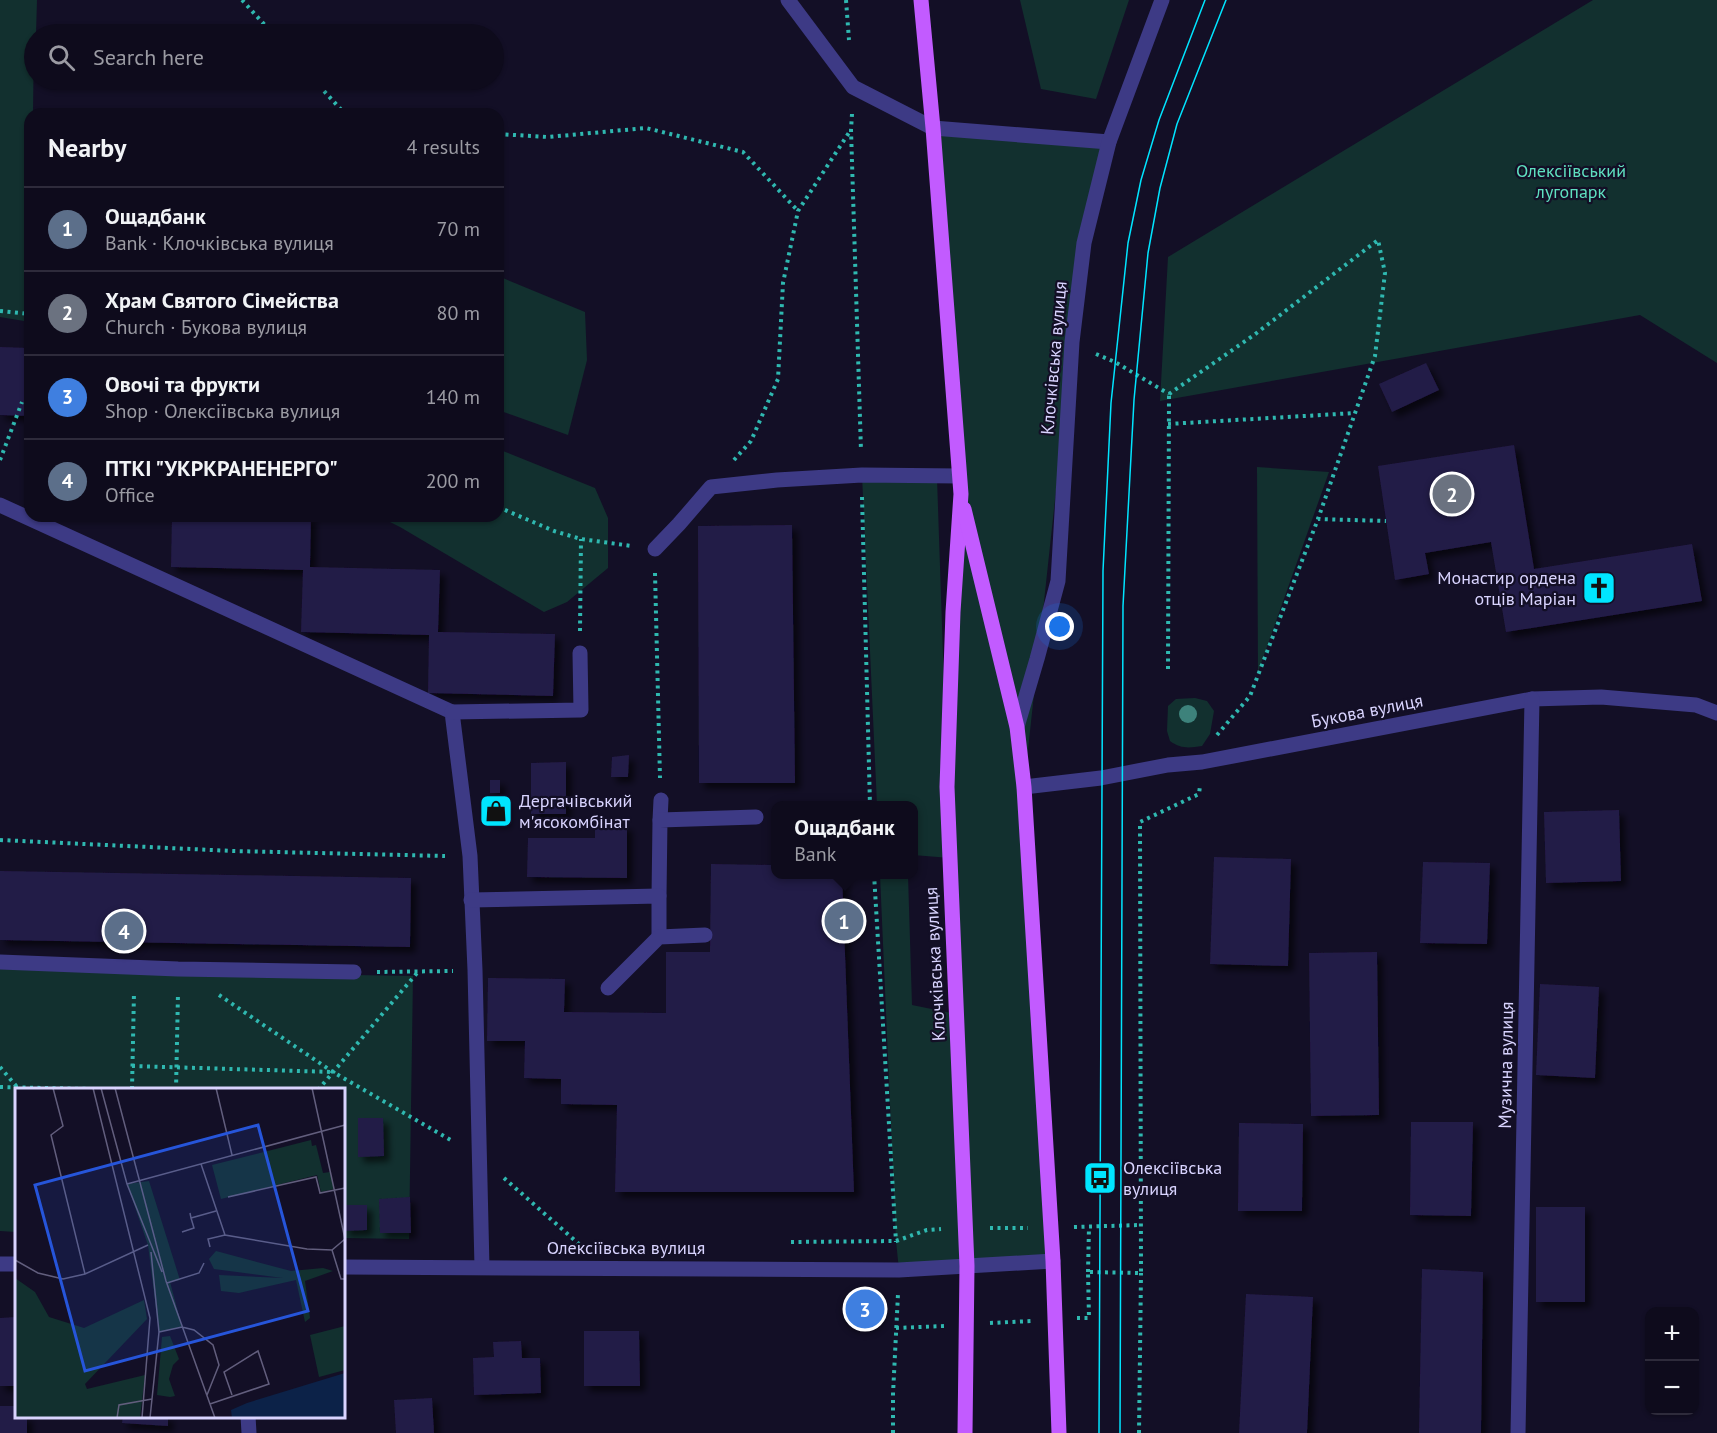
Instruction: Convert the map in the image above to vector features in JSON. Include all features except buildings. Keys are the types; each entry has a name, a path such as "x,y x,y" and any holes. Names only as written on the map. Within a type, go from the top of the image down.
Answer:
{"main road":[{"name":"Клочківська вулиця","path":"921,0 961,494 953,612 947,787 967,1266 965,1433"},
{"name":"Клочківська вулиця","path":"961,494 1017,727 1024,787 1053,1261 1059,1433"}],"street":[{"path":"788,0 853,87 933,128 1109,142"},
{"name":"Клочківська вулиця","path":"1017,727 1058,581 1072,342 1084,243 1109,142 1162,0"},
{"path":"655,549 711,487 862,475 960,476"},
{"path":"0,505 24,516"},
{"path":"37,522 452,712 581,710 580,653"},
{"name":"Букова вулиця","path":"1024,787 1101,778 1167,765 1202,762 1532,699 1600,697 1696,705 1717,713"},
{"name":"Музична вулиця","path":"1518,1433 1532,699"},
{"path":"452,712 470,856 482,1267"},
{"path":"659,937 661,800"},
{"path":"660,820 756,817"},
{"path":"471,900 659,896"},
{"path":"608,988 659,937 705,934"},
{"path":"0,962 178,969 354,972"},
{"name":"Олексіївська вулиця","path":"345,1267 899,1270 1053,1261"},
{"path":"248,1418 249,1433"}],"path":[{"path":"242,0 264,24"},
{"path":"323,90 340,108"},
{"path":"504,134 548,137 646,128 743,152 798,211"},
{"path":"711,487 751,441 777,380 783,283 798,211 851,130 870,801"},
{"path":"1139,1433 1140,822 1199,794 1202,762 1207,747 1250,696 1318,519 1375,356 1385,273 1378,240 1254,335 1169,394"},
{"path":"0,311 24,313"},
{"path":"1072,342 1115,362 1169,394"},
{"path":"1168,669 1169,394"},
{"path":"0,460 22,402"},
{"path":"1168,424 1355,413"},
{"path":"504,510 554,531 581,539 655,549 661,800"},
{"path":"1318,519 1386,521"},
{"path":"580,653 581,539"},
{"path":"0,840 233,851 470,856"},
{"path":"874,879 899,1270 893,1433"},
{"path":"132,1088 134,967"},
{"path":"176,1088 178,969"},
{"path":"354,972 417,973 475,970"},
{"path":"319,1088 417,973"},
{"path":"217,994 333,1072 478,1156 579,1245"},
{"path":"132,1066 333,1072"},
{"path":"0,1067 18,1088"},
{"path":"0,1087 18,1088"},
{"path":"896,1241 927,1230 1141,1225"},
{"path":"896,1328 1089,1318 1089,1227"},
{"path":"1088,1272 1141,1273"}],"green space":[{"path":"0,0 37,0 36,24 24,24 24,90 33,90 33,108 24,108 24,321 0,317"},
{"path":"1020,0 1129,0 1096,99 1041,89"},
{"name":"Олексіївський лугопарк","path":"1593,0 1717,0 1717,363 1640,315 1160,401 1168,257"},
{"path":"933,128 1109,142 1072,342 1024,787 1053,1261 899,1270 880,879 908,879 912,1005 956,1014 950,858 918,855 918,801 877,801 862,475 937,478 947,773 961,494"},
{"path":"504,278 585,312 587,360 568,435 504,412"},
{"path":"504,451 595,488 608,518 608,568 567,602 544,612 390,522 504,522"},
{"path":"1257,467 1329,472 1258,672"},
{"path":"1195,698 1207,701 1214,711 1210,734 1202,746 1182,747 1170,741 1167,731 1168,706 1176,699"},
{"path":"0,969 413,976 409,1239 345,1238 345,1088 15,1088 15,1232 0,1231"}],"tram line":[{"path":"1099,1433 1103,571 1111,403 1128,243 1141,180 1159,120 1205,0"},
{"path":"1120,1433 1123,606 1134,400 1148,253 1160,188 1177,124 1226,0"}],"place":[{"name":"Храм Святого Сімейства","path":"1452,494"},
{"name":"Монастир ордена отців Маріан","path":"1599,588"},
{"name":"Дергачівський м'ясокомбінат","path":"496,811"},
{"name":"Ощадбанк","path":"844,921"},
{"name":"ПТКІ \"УКРКРАНЕНЕРГО\"","path":"124,931"},
{"name":"Олексіївська вулиця","path":"1100,1178"},
{"name":"Овочі та фрукти","path":"865,1309"}]}
